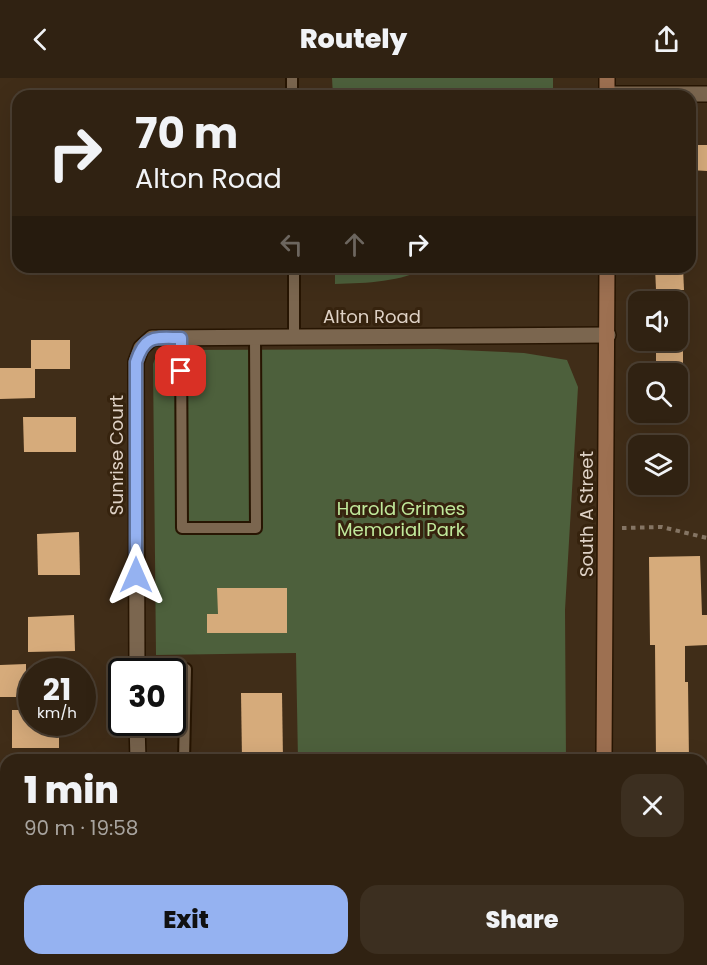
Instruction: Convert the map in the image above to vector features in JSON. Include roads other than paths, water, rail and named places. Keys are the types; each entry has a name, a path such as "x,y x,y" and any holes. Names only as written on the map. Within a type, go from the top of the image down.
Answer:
{"street":[{"name":"South A Street","path":"604,754 607,273"},
{"name":"Alton Road","path":"141,348 152,338 608,335"},
{"name":"Sunrise Court","path":"137,658 136,362 141,348"},
{"path":"137,736 138,754"}],"lane":[{"path":"294,273 294,337"},
{"path":"181,338 182,528 256,528 255,338"},
{"path":"184,754 185,736"}],"park label":[{"name":"Harold Grimes Memorial Park","path":"401,519"}]}
